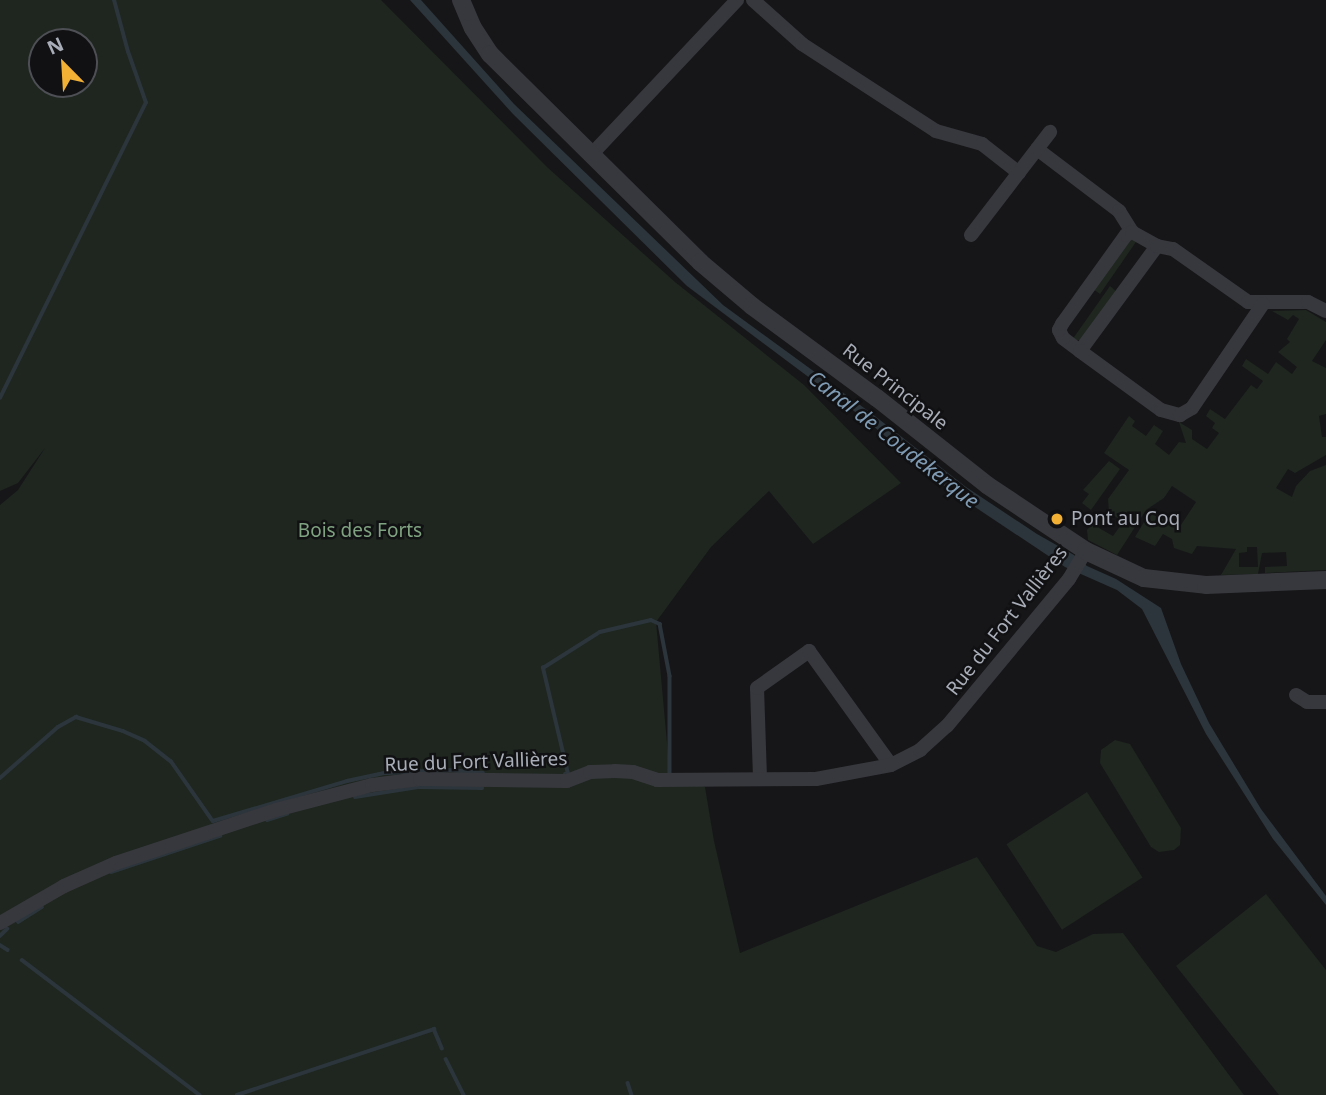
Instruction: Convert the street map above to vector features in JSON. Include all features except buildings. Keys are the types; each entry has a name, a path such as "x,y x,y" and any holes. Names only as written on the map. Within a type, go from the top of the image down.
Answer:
{"street":[{"name":"Rue Principale","path":"461,0 486,48 700,262 743,299 877,398 977,479 1084,554 1135,575 1171,584 1220,585 1326,580"},
{"name":"Rue Principale","path":"471,0 489,38 511,73"},
{"path":"591,155 737,0"},
{"path":"753,0 797,41 936,131 986,146 1019,173"},
{"path":"971,235 1050,132"},
{"path":"1037,149 1119,211 1132,232 1157,246 1173,249 1244,301 1263,304 1308,302 1326,311"},
{"path":"1132,232 1124,239 1060,327 1063,338 1161,410 1180,415 1192,408 1263,304"},
{"path":"1080,351 1157,246"},
{"name":"Rue du Fort Vallières","path":"0,923 64,886 116,863 276,810 363,787 420,779 567,781 590,772 604,771 633,772 657,780 816,779 891,765 920,750 947,726 1072,575 1084,554"},
{"path":"760,778 757,688 809,651 891,765"},
{"path":"1297,695 1307,702 1326,702"}],"green space":[{"name":"Bois des Forts","path":"0,0 381,0 547,167 675,282 804,385 901,483 813,544 769,491 711,547 656,622 670,776 705,787 714,841 740,953 977,857 1037,946 1056,952 1093,934 1123,933 1244,1095 0,1095 0,505 18,490 45,448 18,483 0,491"},
{"path":"1131,239 1138,239 1100,294 1093,289"},
{"path":"1110,286 1117,292 1082,340 1072,340"},
{"path":"1306,310 1326,322 1326,340 1312,361 1326,368 1326,414 1319,416 1322,437 1326,437 1326,455 1295,473 1288,469 1276,488 1292,497 1296,486 1310,471 1326,465 1326,570 1265,573 1265,567 1287,566 1286,552 1262,553 1258,574 1221,575 1236,549 1197,546 1192,554 1174,548 1172,539 1163,534 1155,546 1135,537 1150,512 1179,528 1196,502 1172,486 1164,498 1146,510 1117,555 1088,540 1087,530 1096,519 1102,523 1099,528 1113,536 1123,522 1109,512 1108,499 1129,470 1104,453 1129,416 1135,421 1132,426 1146,436 1154,425 1163,431 1155,444 1169,455 1179,442 1186,443 1179,422 1192,430 1192,439 1207,449 1219,433 1212,428 1215,423 1206,416 1210,409 1225,419 1251,385 1257,389 1263,381 1242,366 1246,359 1268,374 1276,362 1292,374 1297,367 1278,352 1290,342 1287,339 1299,319 1293,315 1288,320 1272,311","holes":["1247,547 1257,547 1258,567 1239,567 1239,553 1247,552"]},
{"path":"1109,461 1120,469 1091,510 1082,503 1089,494 1083,490"},
{"path":"1115,740 1130,744 1181,828 1180,845 1174,850 1159,852 1151,847 1100,763 1101,750"},
{"path":"1087,792 1143,878 1062,930 1006,844"},
{"path":"1266,894 1326,970 1326,1095 1279,1095 1176,966"}],"water":[{"name":"Canal de Coudekerque","path":"410,0 421,0 514,104 723,305 871,413 966,487 1074,555 1087,566 1116,579 1161,608 1181,664 1209,723 1261,809 1326,896 1326,905 1273,839 1206,734 1142,609 1117,590 1065,567 948,489 866,420 687,286 513,114"}],"waterway":[{"path":"0,398 146,103 114,0"},
{"path":"565,774 568,774 543,668 600,632 651,620 660,624 670,676 670,773"},
{"path":"0,778 58,727 76,717 123,731 145,741 171,761 213,821 347,781 386,773 449,770 483,773"},
{"path":"355,797 419,787 482,788"},
{"path":"267,820 287,814"},
{"path":"111,872 220,836"},
{"path":"18,922 42,907"},
{"path":"0,936 7,929"},
{"path":"0,945 8,950"},
{"path":"22,960 200,1095"},
{"path":"237,1095 434,1029 442,1048"},
{"path":"446,1059 464,1095"},
{"path":"628,1083 632,1095"}],"place":[{"name":"Pont au Coq","path":"1057,519"}]}
